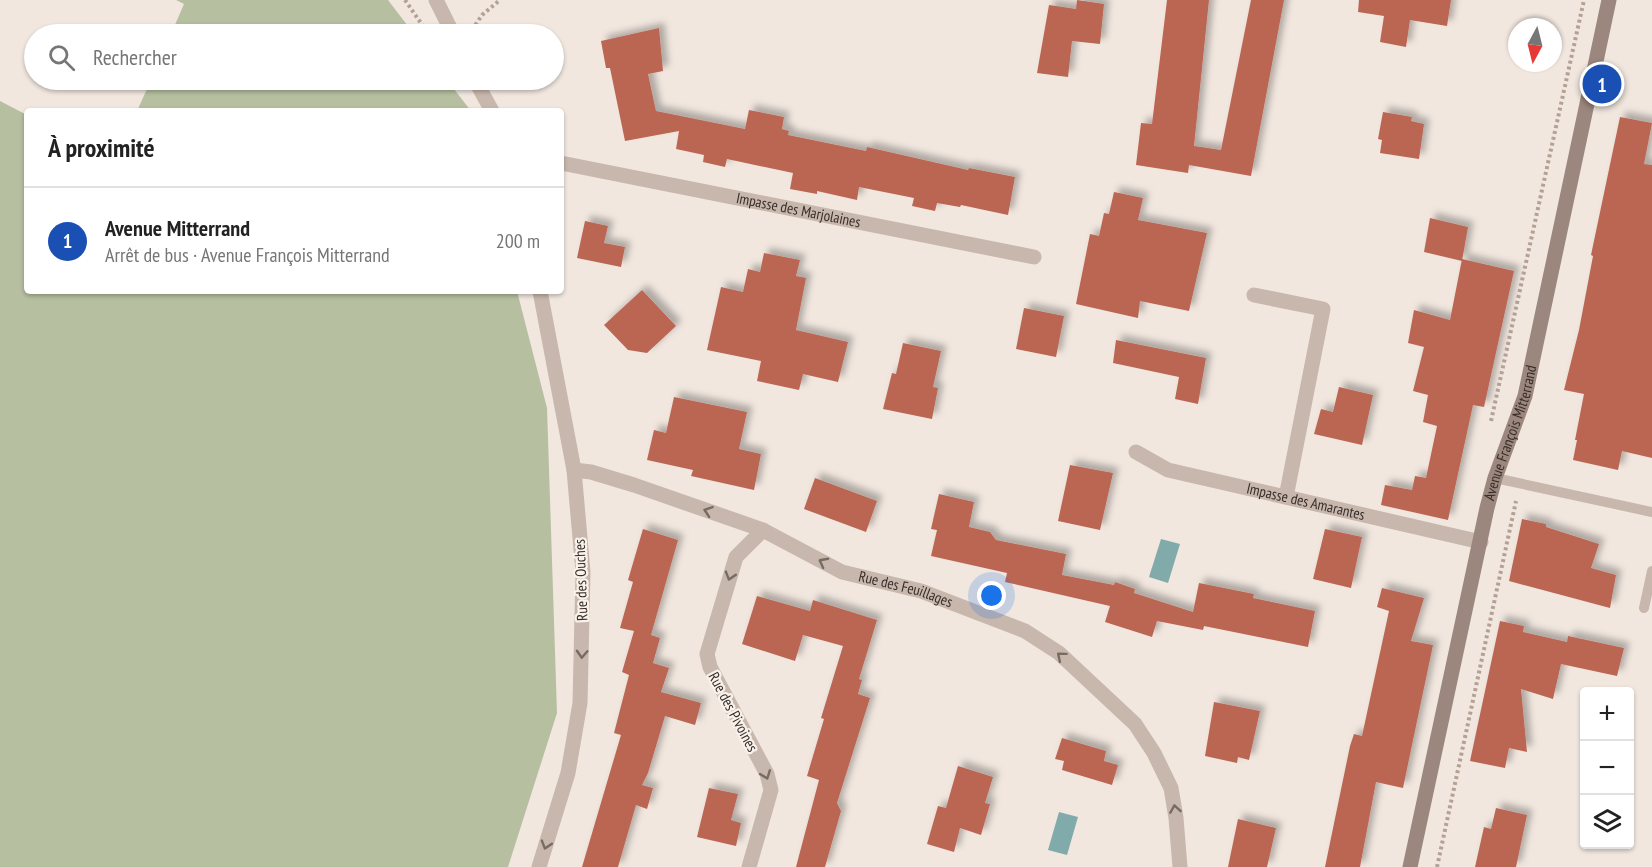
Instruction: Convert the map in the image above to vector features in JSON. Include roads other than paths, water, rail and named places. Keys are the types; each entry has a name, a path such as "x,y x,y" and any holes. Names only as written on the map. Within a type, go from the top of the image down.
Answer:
{"main road":[{"name":"Avenue François Mitterrand","path":"1410,867 1480,542 1496,478 1525,396 1609,0"}],"street":[{"path":"436,0 448,24"},
{"path":"481,90 490,108"},
{"name":"Impasse des Marjolaines","path":"564,164 1034,257"},
{"name":"Rue des Ouches","path":"539,867 568,773 580,703 583,572 574,470 541,294"},
{"path":"1254,295 1323,309 1286,497"},
{"name":"Impasse des Amarantes","path":"1136,452 1168,470 1480,542"},
{"name":"Rue des Feuillages","path":"574,470 591,472 634,485 763,530 842,572 921,591 1025,631 1059,653 1135,724 1154,753 1171,788 1180,867"},
{"name":"Rue des Pivoines","path":"749,867 771,790 767,774 710,667 707,654 736,557 763,530"}],"lane":[{"path":"1496,478 1652,512"},
{"path":"1644,608 1652,571"}],"water":[{"path":"1161,539 1180,544 1168,583 1149,577"},
{"path":"1059,812 1078,817 1067,855 1048,850"}],"place":[{"name":"Avenue Mitterrand","path":"1602,84"}]}
